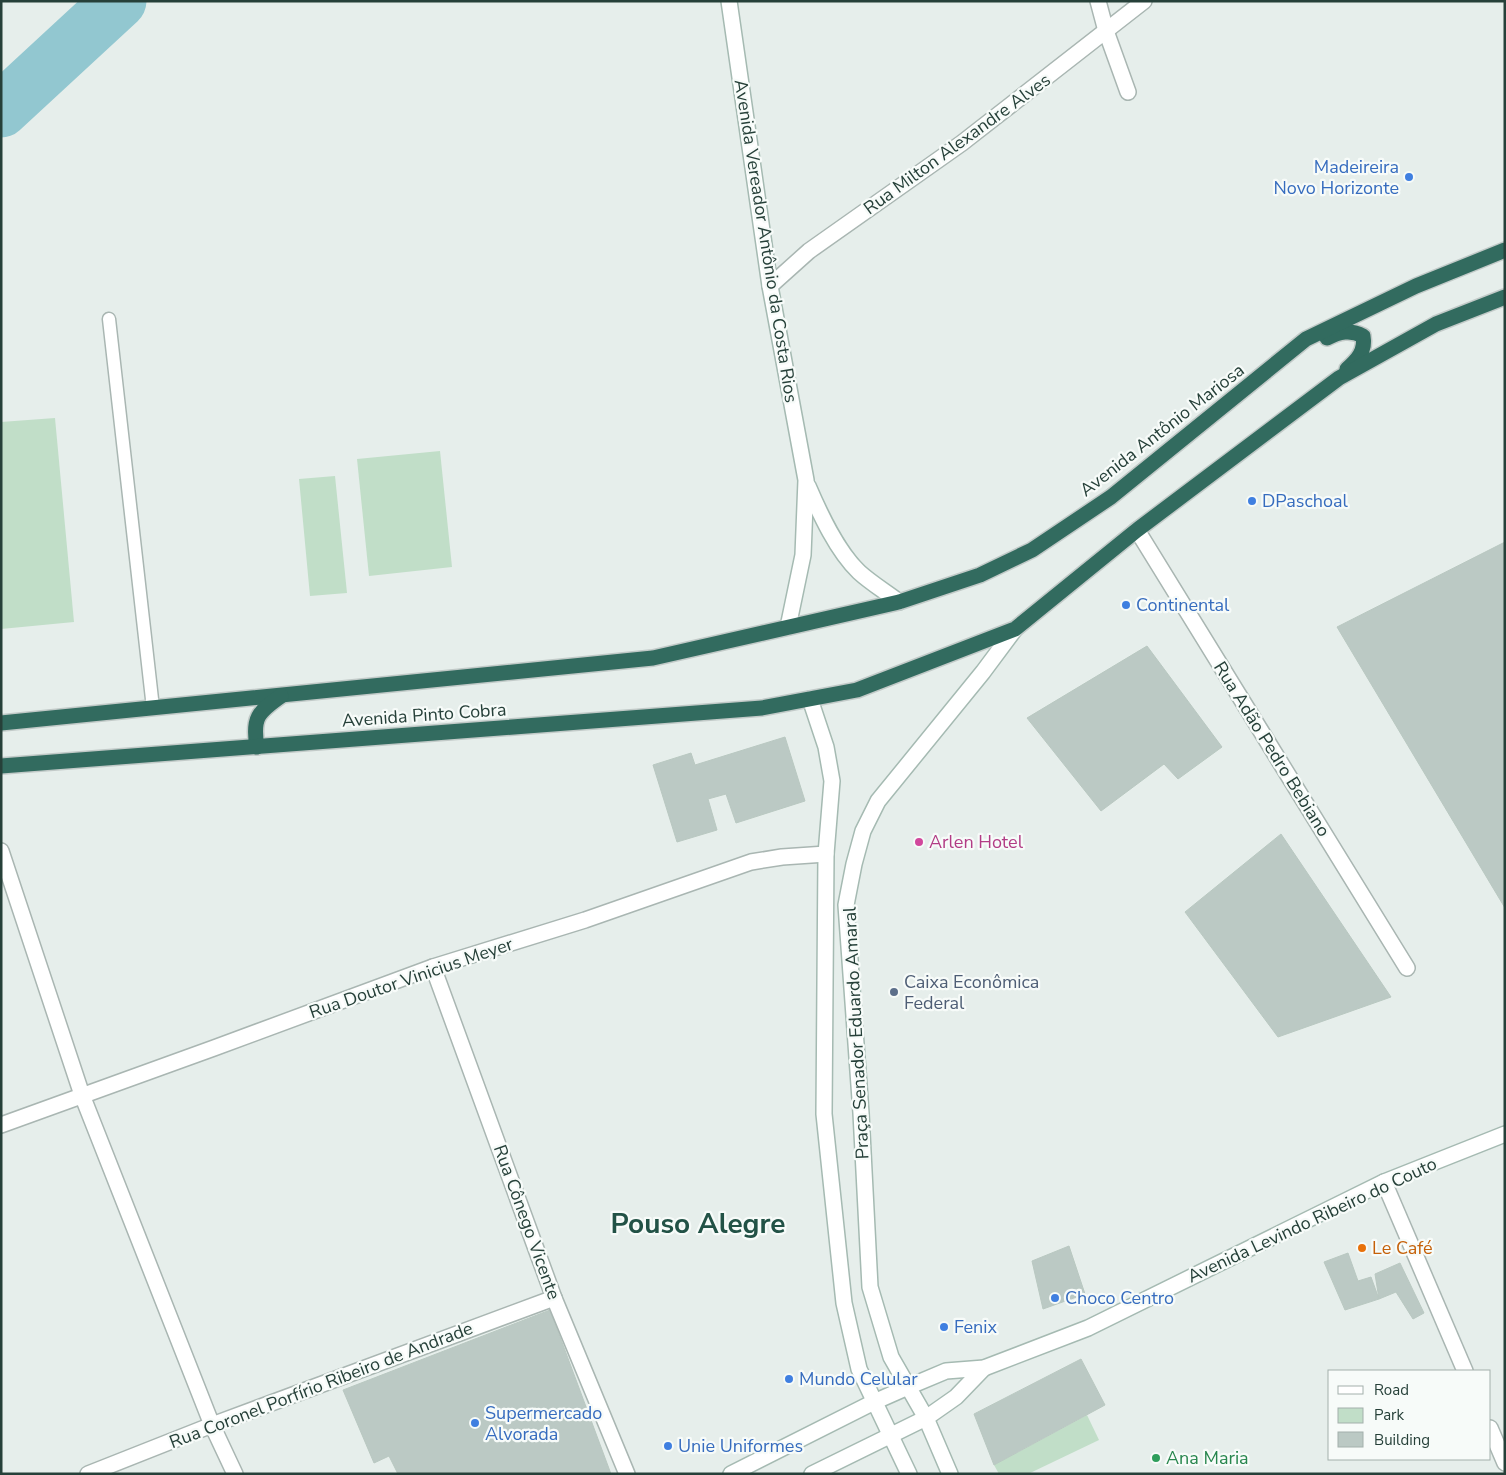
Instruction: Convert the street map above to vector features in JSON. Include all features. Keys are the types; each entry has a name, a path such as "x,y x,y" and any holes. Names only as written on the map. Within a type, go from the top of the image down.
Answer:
{"highway":[{"name":"Avenida Antônio Mariosa","path":"834,618 899,602 980,575 1032,550 1111,497 1306,339 1416,286 1505,250"},
{"path":"1015,630 1137,530 1339,378 1436,324 1505,297"},
{"path":"1282,358 1333,335 1344,332 1356,332 1363,336 1363,351 1339,378"},
{"name":"Avenida Pinto Cobra","path":"1,723 653,658 834,618"},
{"name":"Avenida Pinto Cobra","path":"1,766 762,708 848,692 1015,630"},
{"path":"257,747 254,731 258,716 267,706 282,695"}],"street":[{"name":"Avenida Vereador Antônio da Costa Rios","path":"730,1 770,286 806,480 816,504 838,545 859,572 899,602"},
{"path":"1098,1 1106,32 1128,92"},
{"name":"Rua Milton Alexandre Alves","path":"770,286 809,251 962,143 1144,1"},
{"name":"Avenida Vereador Antônio da Costa Rios","path":"788,627 803,555 806,480"},
{"name":"Rua Adão Pedro Bebiano","path":"1137,530 1407,968"},
{"name":"Praça Senador Eduardo Amaral","path":"950,1474 926,1418 891,1357 870,1287 862,1123 846,905 863,831 878,801 1015,630"},
{"name":"Praça Senador Eduardo Amaral","path":"810,699 826,747 832,781 826,854 824,1114 844,1303 859,1369 909,1474"},
{"path":"1,851 82,1095 212,1426 235,1474"},
{"name":"Rua Doutor Vinicius Meyer","path":"1,1125 433,967 585,920 751,862 782,857 826,854"},
{"name":"Rua Cônego Vicente","path":"433,967 554,1298 627,1474"},
{"name":"Avenida Levindo Ribeiro do Couto","path":"731,1474 874,1402 946,1371 984,1368 1088,1328 1384,1182 1505,1134"},
{"path":"1384,1182 1465,1370"},
{"name":"Rua Coronel Porfírio Ribeiro de Andrade","path":"88,1474 554,1298"},
{"name":"Avenida Levindo Ribeiro do Couto","path":"812,1474 926,1418 956,1397 984,1368"},
{"path":"1491,1430 1505,1463"}],"lane":[{"path":"109,319 153,708"}],"green space":[{"path":"55,418 74,622 1,629 1,422"},
{"path":"440,451 452,567 369,576 357,459"},
{"path":"335,476 347,593 310,596 299,479"},
{"path":"1087,1415 1099,1440 1028,1474 999,1474 994,1465"}],"building":[{"path":"1505,542 1505,908 1337,627"},
{"path":"1147,646 1222,747 1178,779 1164,764 1101,811 1027,718"},
{"path":"785,737 805,801 736,823 726,794 708,799 717,830 677,842 653,765 691,753 695,765"},
{"path":"1281,834 1391,997 1278,1037 1185,912"},
{"path":"1069,1246 1085,1294 1043,1309 1032,1261"},
{"path":"1348,1253 1358,1281 1371,1277 1379,1299 1345,1310 1324,1262"},
{"path":"1400,1263 1424,1313 1413,1319 1396,1292 1379,1299 1375,1274"},
{"name":"Supermercado Alvorada","path":"550,1310 611,1474 398,1474 389,1456 374,1463 343,1390"},
{"path":"1081,1359 1105,1405 994,1465 974,1414"}],"waterway":[{"path":"1,110 119,1"}],"place":[{"name":"Madeireira Novo Horizonte","path":"1409,177"},
{"name":"DPaschoal","path":"1252,501"},
{"name":"Continental","path":"1126,605"},
{"name":"Arlen Hotel","path":"919,842"},
{"name":"Caixa Econômica Federal","path":"894,992"},
{"name":"Le Café","path":"1362,1248"},
{"name":"Choco Centro","path":"1055,1298"},
{"name":"Fenix","path":"944,1327"},
{"name":"Mundo Celular","path":"789,1379"},
{"name":"Supermercado Alvorada","path":"475,1423"},
{"name":"Unie Uniformes","path":"668,1446"},
{"name":"Ana Maria","path":"1156,1458"}],"district":[{"name":"Pouso Alegre","path":"698,1224"}]}
